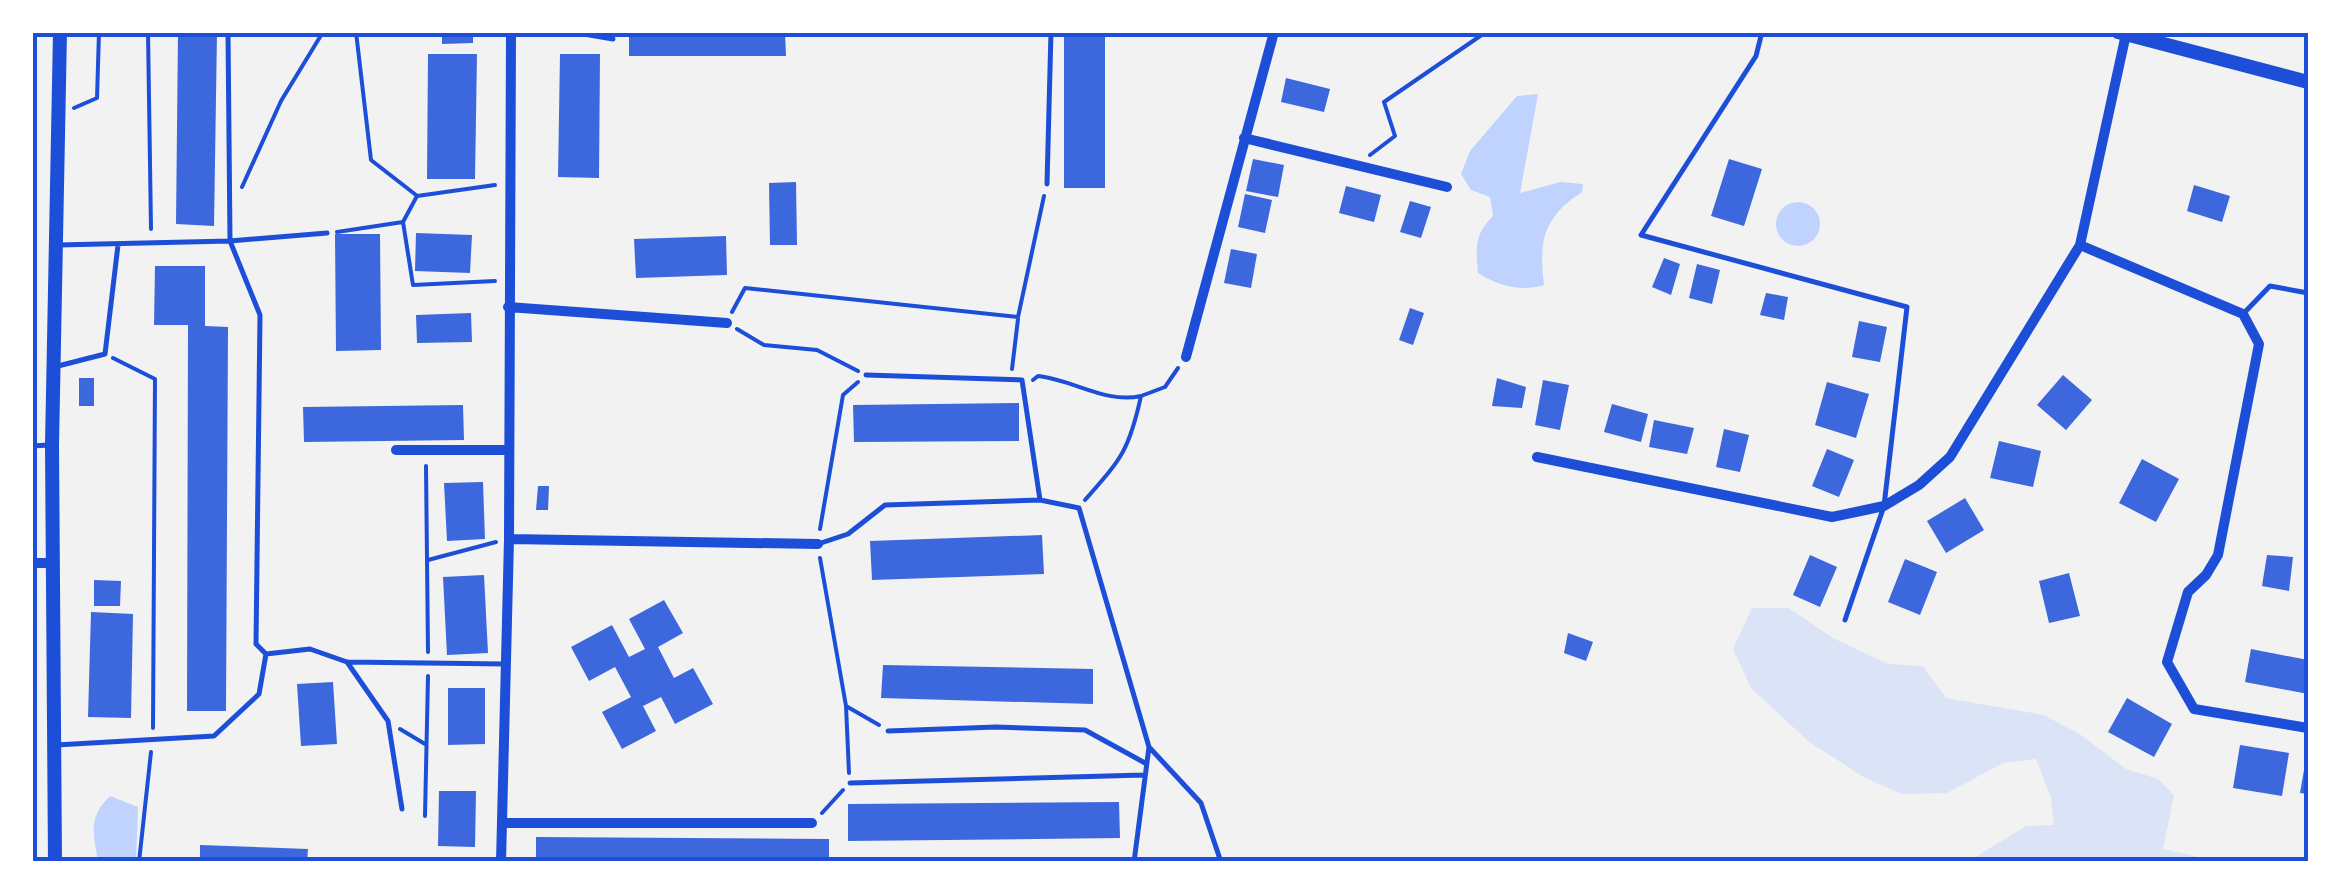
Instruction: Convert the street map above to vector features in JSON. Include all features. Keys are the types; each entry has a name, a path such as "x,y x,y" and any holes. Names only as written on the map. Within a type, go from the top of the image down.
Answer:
{"main road":[{"path":"54,862 52,445 60,32"},
{"path":"2122,33 2308,82"}],"street":[{"path":"501,862 509,539 506,450 512,182 510,32"},
{"path":"1186,357 1274,32"},
{"path":"1536,458 1832,517 1884,506 1920,484 1950,457 2080,245 2122,33"},
{"path":"1244,138 1447,187"},
{"path":"2080,245 2244,314 2259,344 2218,555 2206,575 2188,592 2167,662 2194,709 2308,728"},
{"path":"508,307 726,323"},
{"path":"396,450 506,450"},
{"path":"509,539 818,544"},
{"path":"32,564 52,563"},
{"path":"502,823 812,823"}],"lane":[{"path":"228,32 230,242 260,315 256,644 266,654"},
{"path":"572,32 613,39"},
{"path":"1047,184 1051,32"},
{"path":"1762,32 1756,56 1641,235 1907,307 1884,506 1845,620"},
{"path":"58,245 230,242 327,234"},
{"path":"55,367 104,354 118,244"},
{"path":"2244,314 2270,286 2308,293"},
{"path":"866,375 1022,380 1040,500"},
{"path":"32,446 52,445"},
{"path":"818,544 848,534 886,505 1040,500 1078,508 1150,747 1200,803 1221,862"},
{"path":"266,654 310,649 347,662 505,664"},
{"path":"54,746 214,736 259,694 266,654"},
{"path":"347,662 388,721 402,808"},
{"path":"888,730 1085,730 1146,763"},
{"path":"1134,862 1150,747"},
{"path":"850,783 1144,776"}],"path":[{"path":"59,115 97,98 99,32"},
{"path":"148,32 151,244"},
{"path":"230,214 281,101 323,32"},
{"path":"356,32 372,160 418,196 512,182"},
{"path":"1358,164 1395,136 1384,102 1486,32"},
{"path":"1011,379 1018,317 1047,184"},
{"path":"418,196 403,222 413,284 502,281"},
{"path":"327,234 403,222"},
{"path":"812,823 850,783 846,706 818,544 842,395 866,375 817,350 764,344 726,323 745,288 1018,317"},
{"path":"104,354 155,380 153,738 139,862"},
{"path":"1025,386 1038,376 1068,380 1118,401 1165,387 1186,357"},
{"path":"1078,508 1115,470 1132,439 1141,396"},
{"path":"425,816 426,452"},
{"path":"428,560 509,539"},
{"path":"846,706 888,730"},
{"path":"388,721 425,744"}],"shaded area":[{"path":"1752,608 1789,608 1833,638 1888,664 1923,666 1946,698 2044,715 2081,735 2126,769 2158,779 2174,795 2163,849 2216,861 1978,861 1974,858 2026,826 2054,825 2051,798 2036,759 2003,763 1947,793 1901,794 1862,776 1808,741 1751,688 1733,649"}],"water":[{"path":"1538,94 1520,193 1560,182 1583,184 1582,192 1558,211 1546,232 1542,256 1544,285 1519,288 1478,273 1478,242 1482,229 1493,216 1490,197 1471,190 1461,174 1470,151 1517,96"},
{"path":"1798,202 1814,208 1820,224 1814,240 1798,246 1782,240 1776,224 1782,208"},
{"path":"110,796 138,807 136,861 98,861 95,819"}],"building":[{"path":"178,32 217,32 214,226 176,224"},
{"path":"442,32 473,32 473,43 442,44"},
{"path":"629,32 785,32 786,56 629,56"},
{"path":"1064,32 1105,32 1105,188 1064,188"},
{"path":"428,54 477,54 475,179 427,179"},
{"path":"560,54 600,54 599,178 558,177"},
{"path":"1286,78 1330,89 1324,112 1281,102"},
{"path":"1253,159 1284,165 1278,197 1246,191"},
{"path":"1729,159 1762,169 1744,226 1711,216"},
{"path":"796,182 797,245 770,245 769,183"},
{"path":"2194,185 2230,196 2222,222 2187,211"},
{"path":"1346,186 1381,195 1374,222 1339,213"},
{"path":"1245,194 1272,200 1265,233 1238,227"},
{"path":"1410,201 1431,207 1421,238 1400,232"},
{"path":"416,233 472,235 470,273 415,271"},
{"path":"335,234 380,234 381,350 336,351"},
{"path":"726,236 727,275 636,278 634,239"},
{"path":"1231,249 1257,254 1251,288 1224,283"},
{"path":"1664,258 1680,264 1671,295 1652,287"},
{"path":"1697,264 1720,270 1712,304 1689,298"},
{"path":"155,266 205,266 205,326 228,327 226,711 187,711 188,325 154,325"},
{"path":"1766,293 1788,297 1784,320 1760,315"},
{"path":"1410,308 1424,313 1413,345 1399,340"},
{"path":"471,313 472,342 417,343 416,315"},
{"path":"1859,321 1887,327 1880,362 1852,357"},
{"path":"2063,375 2092,400 2066,430 2037,405"},
{"path":"79,378 94,378 94,406 79,406"},
{"path":"1497,378 1526,387 1522,408 1492,406"},
{"path":"1543,380 1569,385 1560,430 1535,425"},
{"path":"1827,382 1869,394 1856,438 1815,425"},
{"path":"1019,403 1019,441 854,442 853,405"},
{"path":"1612,404 1648,414 1641,442 1604,432"},
{"path":"463,405 464,440 304,442 303,407"},
{"path":"1654,420 1694,428 1687,454 1649,447"},
{"path":"1724,429 1749,435 1740,472 1716,467"},
{"path":"1999,441 2041,451 2033,487 1990,478"},
{"path":"1827,449 1854,460 1839,497 1812,486"},
{"path":"2142,459 2179,479 2156,522 2119,503"},
{"path":"483,482 485,539 447,541 444,483"},
{"path":"538,486 549,486 548,510 536,510"},
{"path":"1965,498 1984,530 1946,553 1927,521"},
{"path":"1042,535 1044,574 872,580 870,541"},
{"path":"1810,555 1837,567 1820,607 1793,595"},
{"path":"2267,555 2293,557 2289,591 2262,586"},
{"path":"1905,559 1937,572 1920,615 1888,602"},
{"path":"2069,573 2080,616 2049,623 2039,581"},
{"path":"484,575 488,653 447,655 443,577"},
{"path":"94,580 121,581 120,606 94,606"},
{"path":"664,600 683,633 658,647 674,678 693,668 713,704 675,724 661,697 643,706 656,731 622,749 602,712 631,697 615,667 589,681 571,647 612,625 629,657 645,649 629,619"},
{"path":"91,612 133,614 131,718 88,717"},
{"path":"1568,633 1593,642 1586,661 1564,653"},
{"path":"2251,649 2308,660 2308,694 2245,682"},
{"path":"883,665 1093,669 1093,704 881,698"},
{"path":"333,682 337,744 301,746 297,684"},
{"path":"448,688 485,688 485,744 448,745"},
{"path":"2127,698 2172,724 2154,757 2108,732"},
{"path":"2240,745 2289,753 2282,796 2233,788"},
{"path":"2305,764 2308,765 2308,794 2300,793"},
{"path":"439,791 476,791 475,847 438,846"},
{"path":"1119,802 1120,838 848,841 848,804"},
{"path":"536,837 829,839 829,862 536,862"},
{"path":"200,845 308,849 307,862 200,862"}]}
